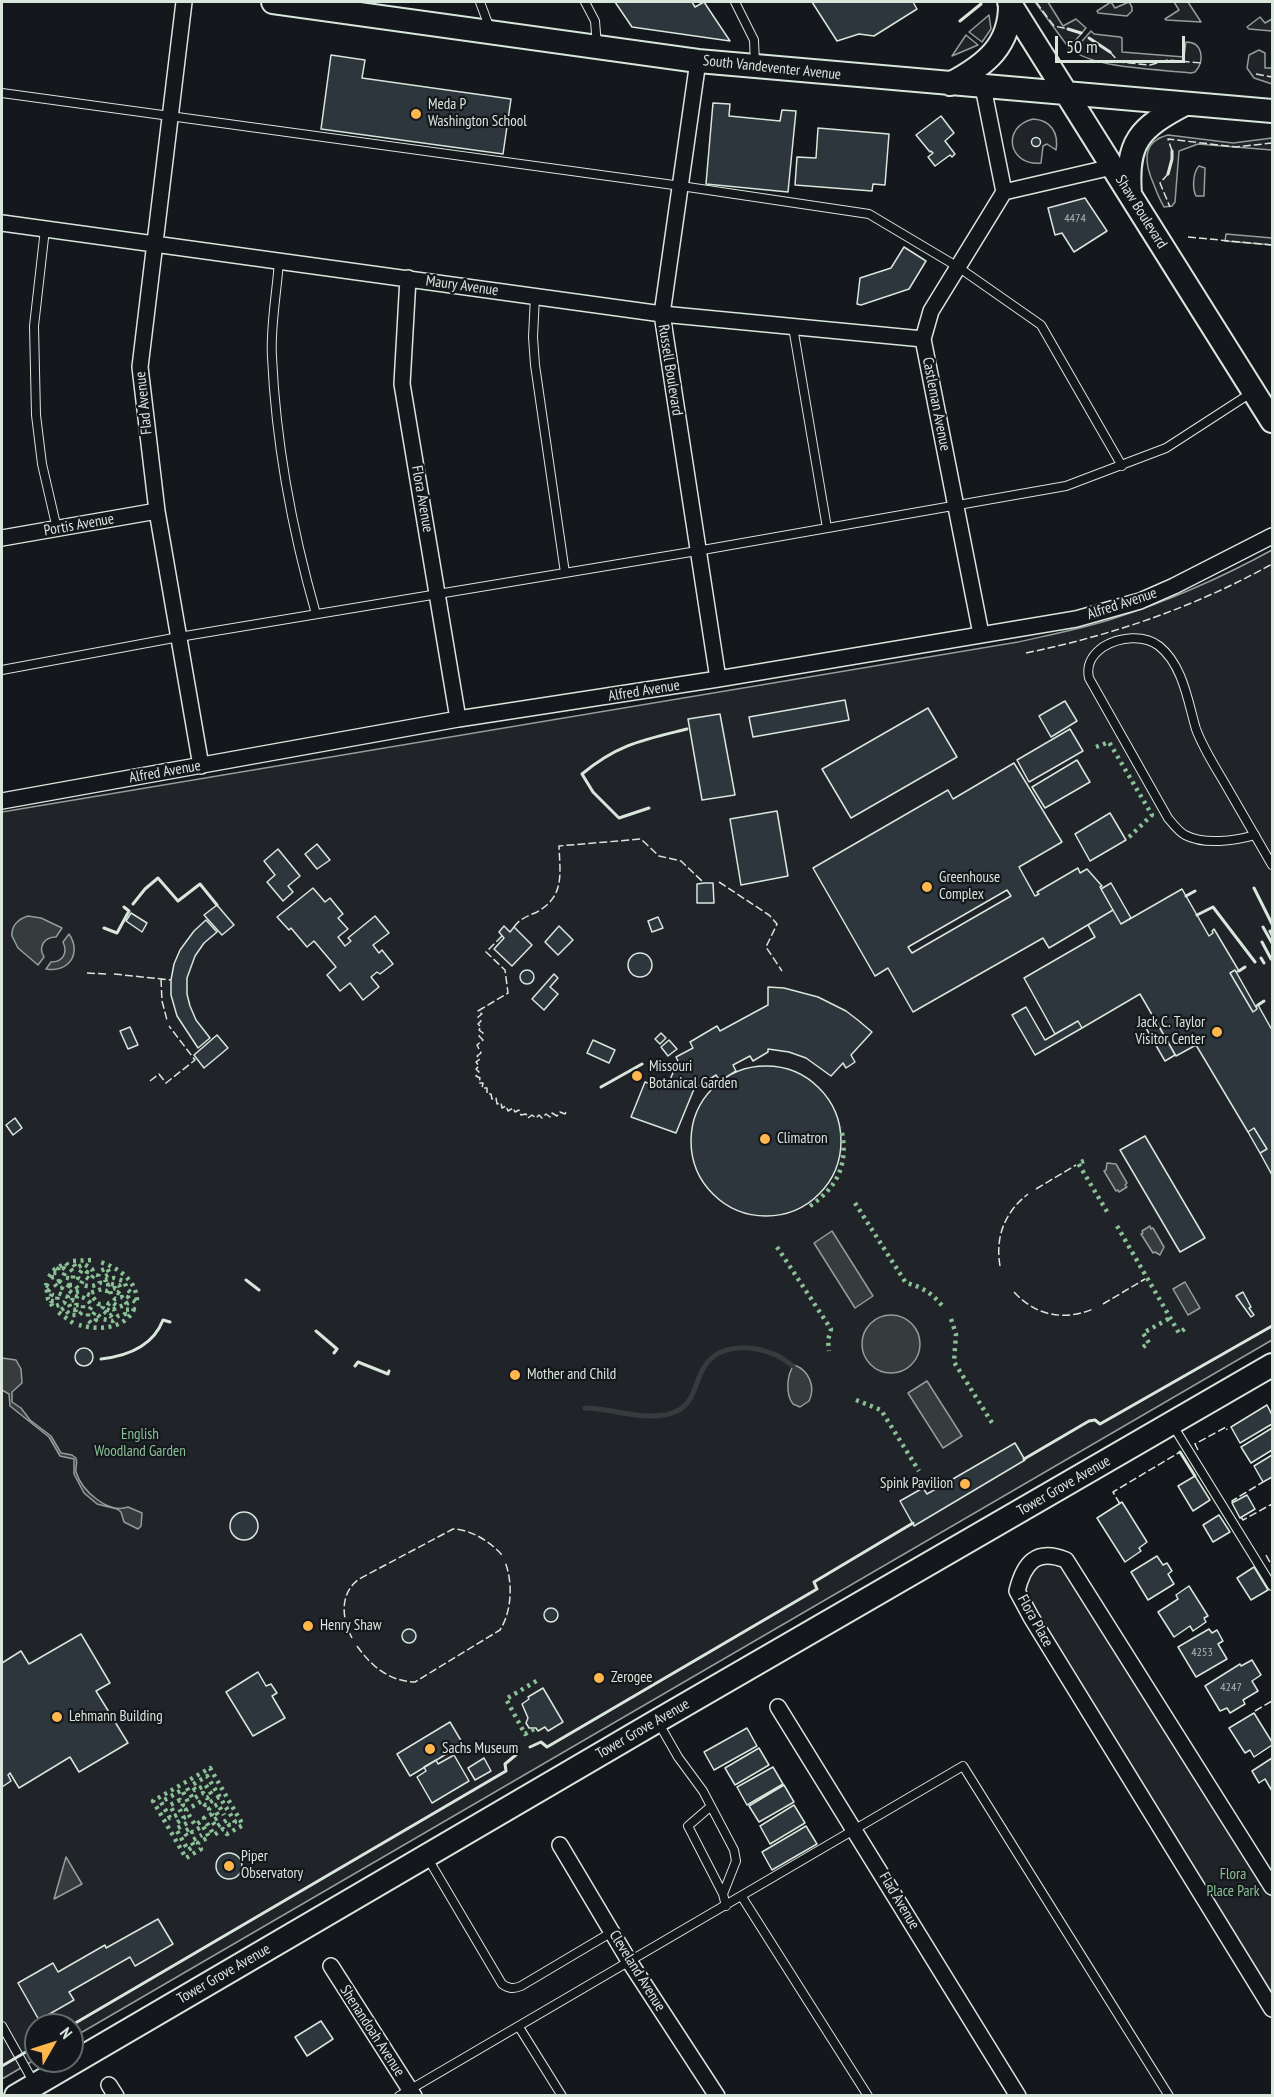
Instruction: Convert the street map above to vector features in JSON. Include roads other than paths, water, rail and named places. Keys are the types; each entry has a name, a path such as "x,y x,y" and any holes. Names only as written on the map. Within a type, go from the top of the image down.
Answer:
{"street":[{"name":"Flad Avenue","path":"184,2 140,367 157,512 201,766"},
{"name":"South Vandeventer Avenue","path":"273,2 698,61 1272,111"},
{"path":"950,84 975,69 998,49 1011,19 1010,2"},
{"name":"Shaw Boulevard","path":"1010,2 1272,421"},
{"name":"Russell Boulevard","path":"698,61 662,314 718,679"},
{"path":"983,87 1004,192 1112,166"},
{"path":"1131,196 1128,169 1135,144 1144,131 1156,121 1185,104"},
{"name":"Castleman Avenue","path":"981,634 923,339 931,311 1004,192"},
{"name":"Maury Avenue","path":"2,223 662,314 923,339"},
{"name":"Flora Avenue","path":"408,278 402,384 458,719"},
{"name":"Portis Avenue","path":"2,538 157,512"},
{"name":"Alfred Avenue","path":"2,801 458,719 718,679 1076,619 1140,601 1191,578 1272,536"},
{"name":"Tower Grove Avenue","path":"26,2090 1272,1365"},
{"name":"Flora Place","path":"1272,1887 1066,1560 1052,1555 1038,1557 1029,1564 1021,1577 1017,1591 1030,1617 1272,2009"},
{"name":"Flad Avenue","path":"778,1707 1018,2096"},
{"name":"Cleveland Avenue","path":"560,1845 629,1961 717,2096"},
{"name":"Shenandoah Avenue","path":"331,1966 407,2093"}],"lane":[{"path":"480,2 491,33"},
{"path":"585,2 596,21 597,47"},
{"path":"735,2 754,40 756,67"},
{"path":"2,93 869,214 958,267 1041,325 1122,466"},
{"path":"45,229 34,326 36,415 42,464 57,529"},
{"path":"279,261 272,355 281,456 300,556 316,614"},
{"path":"535,296 533,337 535,365 565,573"},
{"path":"793,327 827,528"},
{"path":"2,669 1066,486 1166,448 1254,391"},
{"path":"1255,835 1230,841 1206,840 1185,835 1176,828 1168,818 1089,678 1091,659 1104,647 1131,638 1151,641 1160,647 1172,662 1201,741 1255,835 1272,865"},
{"path":"1172,1424 1272,1585"},
{"path":"657,1721 678,1757 703,1791 735,1850 736,1861 723,1894"},
{"path":"407,2093 963,1766 1169,2096"},
{"path":"710,1807 688,1826 723,1894 726,1906"},
{"path":"426,1856 502,1984 507,1988 521,1986 612,1932"},
{"path":"742,1897 868,2096"},
{"path":"2,2026 26,2090"},
{"path":"519,2027 562,2096"}],"waterway":[{"path":"585,1408 644,1416 666,1415 677,1411 691,1398 703,1369 709,1361 725,1350 744,1348 764,1351 778,1356 793,1366"}],"place":[{"name":"Meda P Washington School","path":"416,114"},
{"name":"Greenhouse Complex","path":"927,887"},
{"name":"Jack C. Taylor Visitor Center","path":"1217,1032"},
{"name":"Missouri Botanical Garden","path":"637,1076"},
{"name":"Climatron","path":"765,1139"},
{"name":"Mother and Child","path":"515,1375"},
{"name":"Spink Pavilion","path":"965,1484"},
{"name":"Henry Shaw","path":"308,1626"},
{"name":"Zerogee","path":"599,1678"},
{"name":"Lehmann Building","path":"57,1717"},
{"name":"Sachs Museum","path":"430,1749"},
{"name":"Piper Observatory","path":"229,1866"}],"park label":[{"name":"English Woodland Garden","path":"140,1444"},
{"name":"Flora Place Park","path":"1233,1884"}]}
